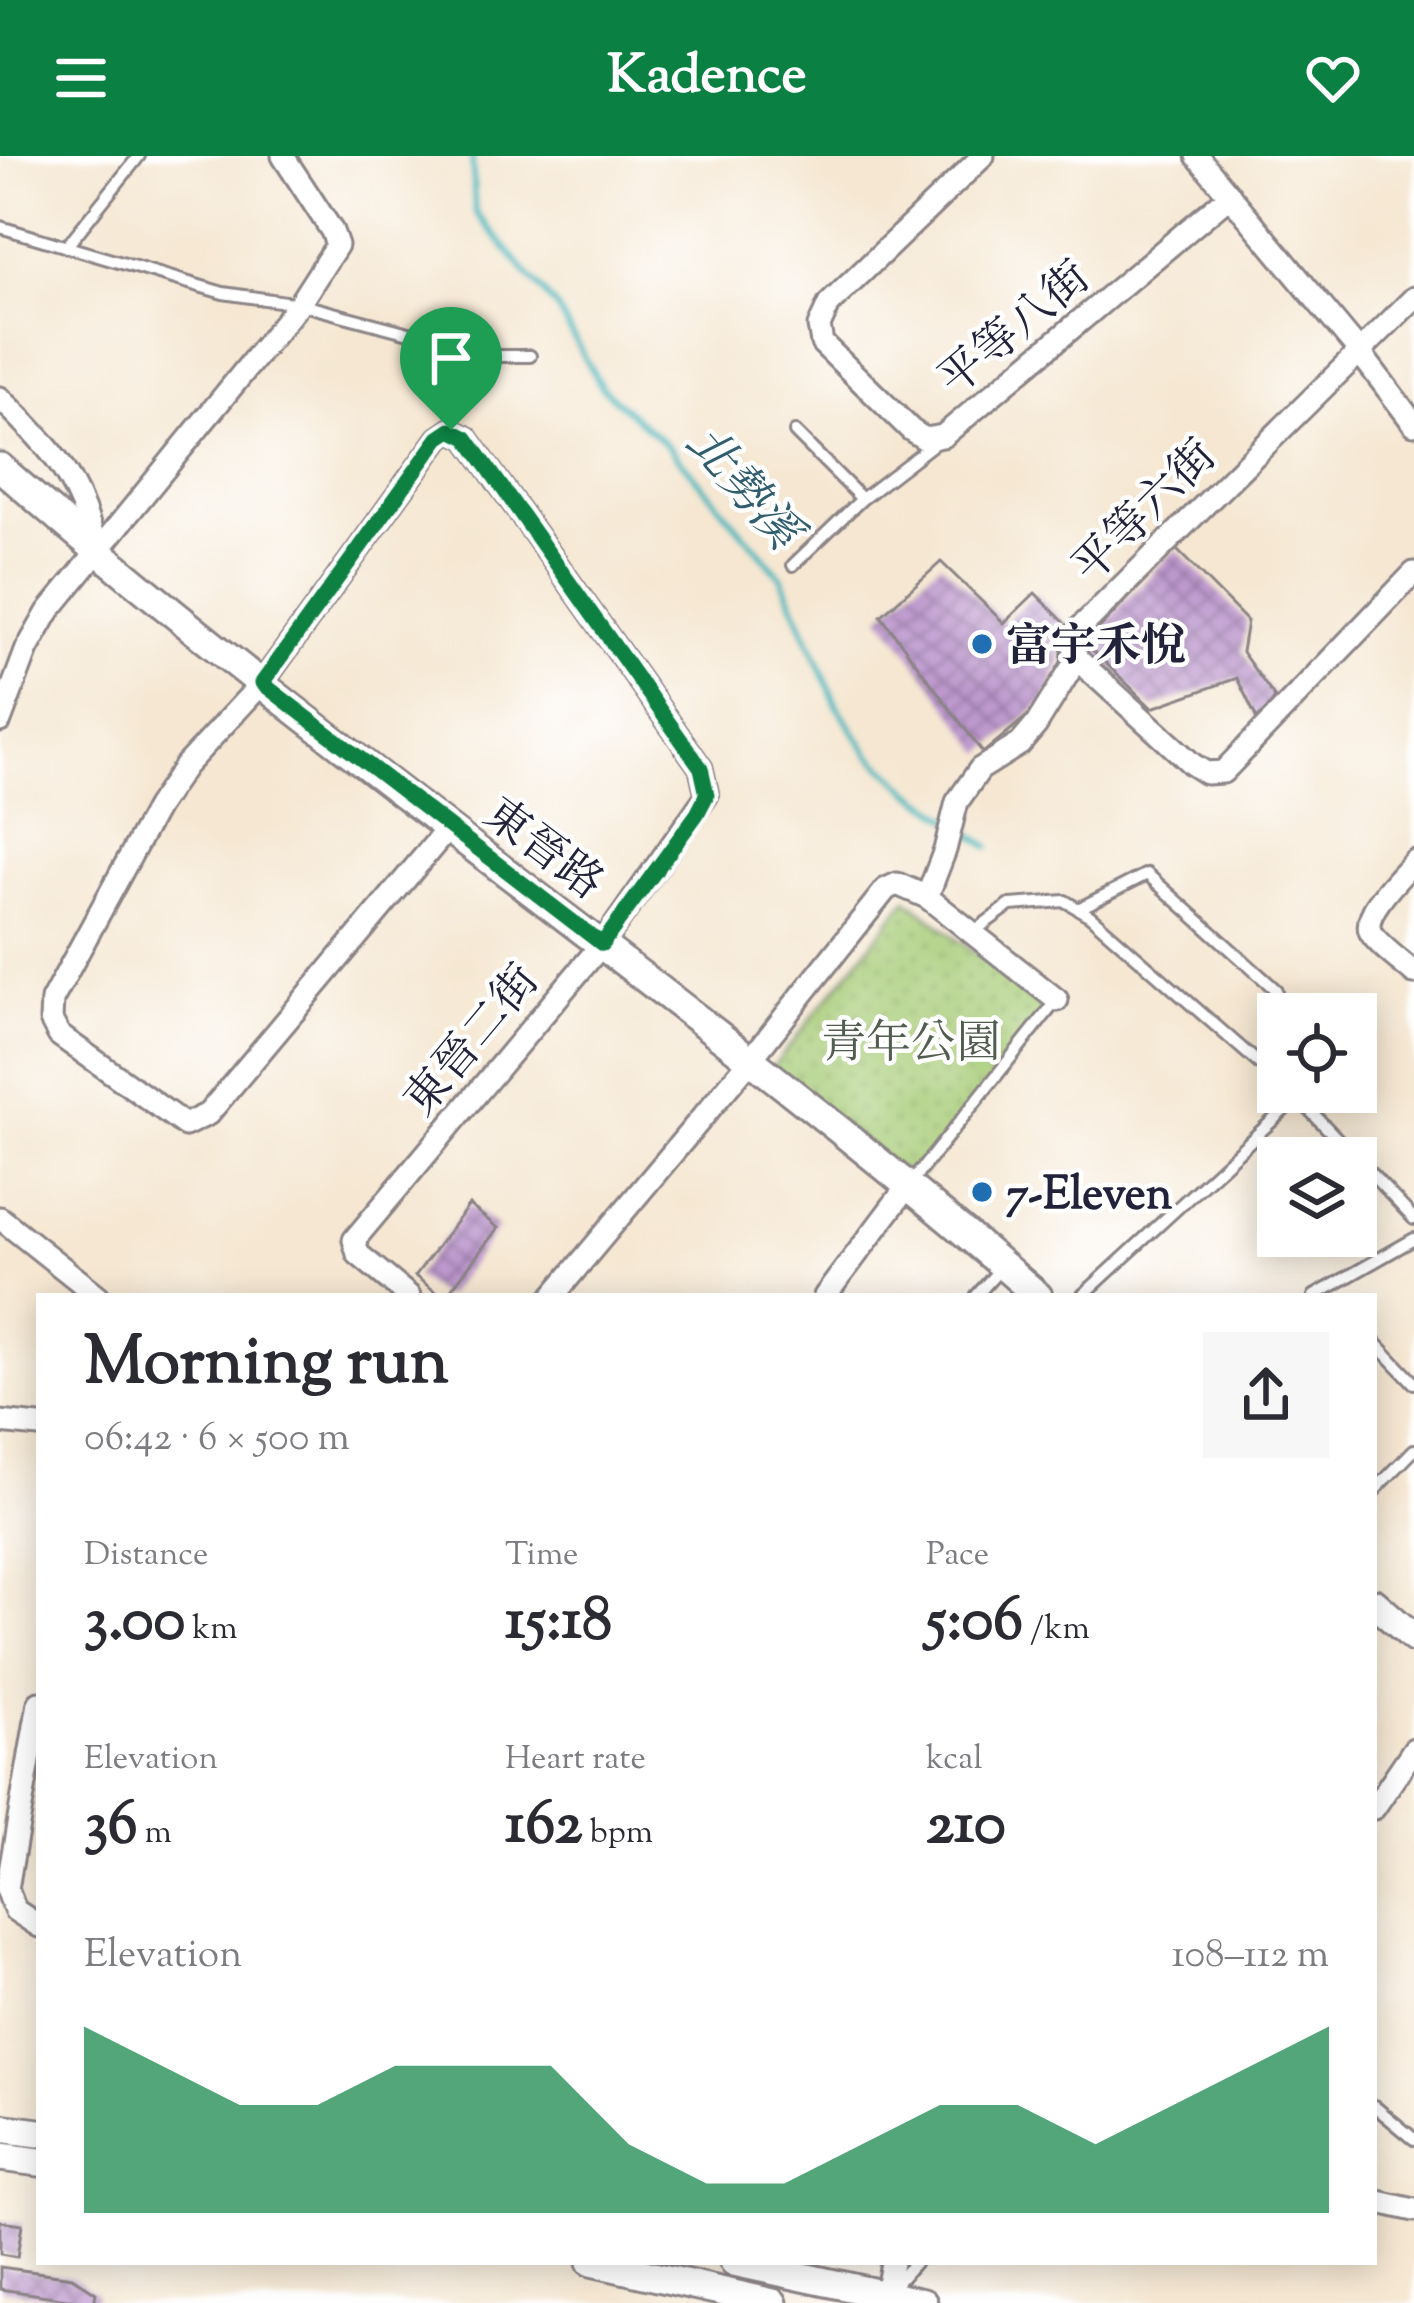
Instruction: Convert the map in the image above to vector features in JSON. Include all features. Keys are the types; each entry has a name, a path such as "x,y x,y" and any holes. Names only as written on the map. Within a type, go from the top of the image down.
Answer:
{"street":[{"path":"0,721 27,649 48,612 298,304 337,245 283,156"},
{"name":"平等八街","path":"983,156 830,304 819,326 822,344 926,439 944,436 1230,195"},
{"path":"1208,160 1230,195 1414,424"},
{"name":"平等六街","path":"927,896 957,802 980,769 1020,744 1036,725 1077,659 1073,644 1078,630 1414,298"},
{"path":"0,398 68,472 87,511 96,551"},
{"name":"東晉二街","path":"404,1293 358,1254 354,1240 602,944 707,795 701,768 467,438 451,430 439,438 262,683 185,766 52,1000 51,1020 59,1035 185,1125 208,1114 449,827"},
{"name":"東晉路","path":"0,467 96,551 262,683 752,1058 1035,1293"},
{"path":"1077,659 1192,764 1206,773 1223,772 1414,573"},
{"path":"1414,861 1373,909 1368,922 1371,933 1414,973"},
{"path":"556,1293 886,889 897,884 927,896 1058,1000"},
{"path":"826,1293 907,1187"},
{"path":"0,1219 94,1293"},
{"path":"0,1422 36,1426"},
{"path":"1377,1606 1414,1638"},
{"path":"36,1720 7,1889 15,1910 36,1924"},
{"path":"1377,1804 1414,1749"},
{"path":"0,2128 36,2133"},
{"path":"0,2156 36,2162"},
{"path":"1377,2202 1414,2210"},
{"path":"604,2265 773,2303"},
{"path":"746,2265 882,2300 923,2303"},
{"path":"882,2300 891,2265"}],"lane":[{"path":"66,247 139,156"},
{"path":"0,226 223,293 298,304 496,356 530,356"},
{"path":"796,432 862,499"},
{"path":"793,565 862,499 944,436"},
{"path":"1078,908 1147,874 1276,990"},
{"path":"970,934 1010,905 1065,901 1257,1062"},
{"path":"907,1187 1058,1000"},
{"path":"1085,1293 1276,1113"},
{"path":"1312,1113 1336,1137"},
{"path":"1377,1180 1414,1219"},
{"path":"1319,1293 1414,1239"},
{"path":"979,1293 1004,1266"},
{"path":"1377,1344 1414,1383"},
{"path":"1377,1489 1414,1450"},
{"path":"1377,2109 1414,2140"},
{"path":"882,2300 911,2265"}],"green space":[{"name":"青年公園","path":"907,899 1050,1013 915,1183 771,1069"}],"building":[{"path":"1176,549 1247,621 1242,652 1275,698 1258,721 1237,678 1152,708 1085,643"},
{"name":"富宇禾悅","path":"941,562 1004,623 1035,593 1064,622 1061,664 1045,701 983,753 881,616"},
{"path":"469,1205 498,1228 448,1293 437,1293 415,1276"},
{"path":"0,2221 22,2224 17,2257 0,2254"},
{"path":"0,2267 72,2277 96,2293 94,2303 0,2289"}],"waterway":[{"name":"北勢溪","path":"472,156 475,212 558,310 602,388 669,447 782,578 837,706 869,754 910,791 989,847"}],"place":[{"name":"富宇禾悅","path":"982,644"},
{"name":"7-Eleven","path":"982,1192"}],"route":[{"path":"451,430 467,438 701,768 707,795 697,814 602,944 262,683 439,438 451,430"}]}
